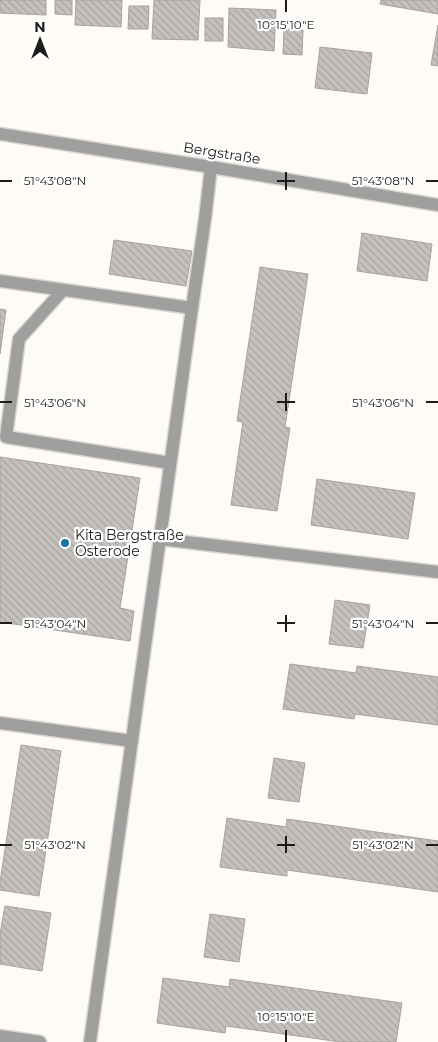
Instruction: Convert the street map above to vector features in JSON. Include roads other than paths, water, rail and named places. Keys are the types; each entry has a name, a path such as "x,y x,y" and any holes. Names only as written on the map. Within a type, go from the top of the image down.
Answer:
{"street":[{"name":"Bergstraße","path":"0,134 211,166 438,205"},
{"path":"90,1042 211,166"},
{"path":"0,281 192,308"},
{"path":"63,290 19,339 6,437 170,463"},
{"path":"160,539 438,572"},
{"path":"0,723 132,741"},
{"path":"0,1036 40,1042"}],"place":[{"name":"Kita Bergstraße Osterode","path":"65,543"}]}
